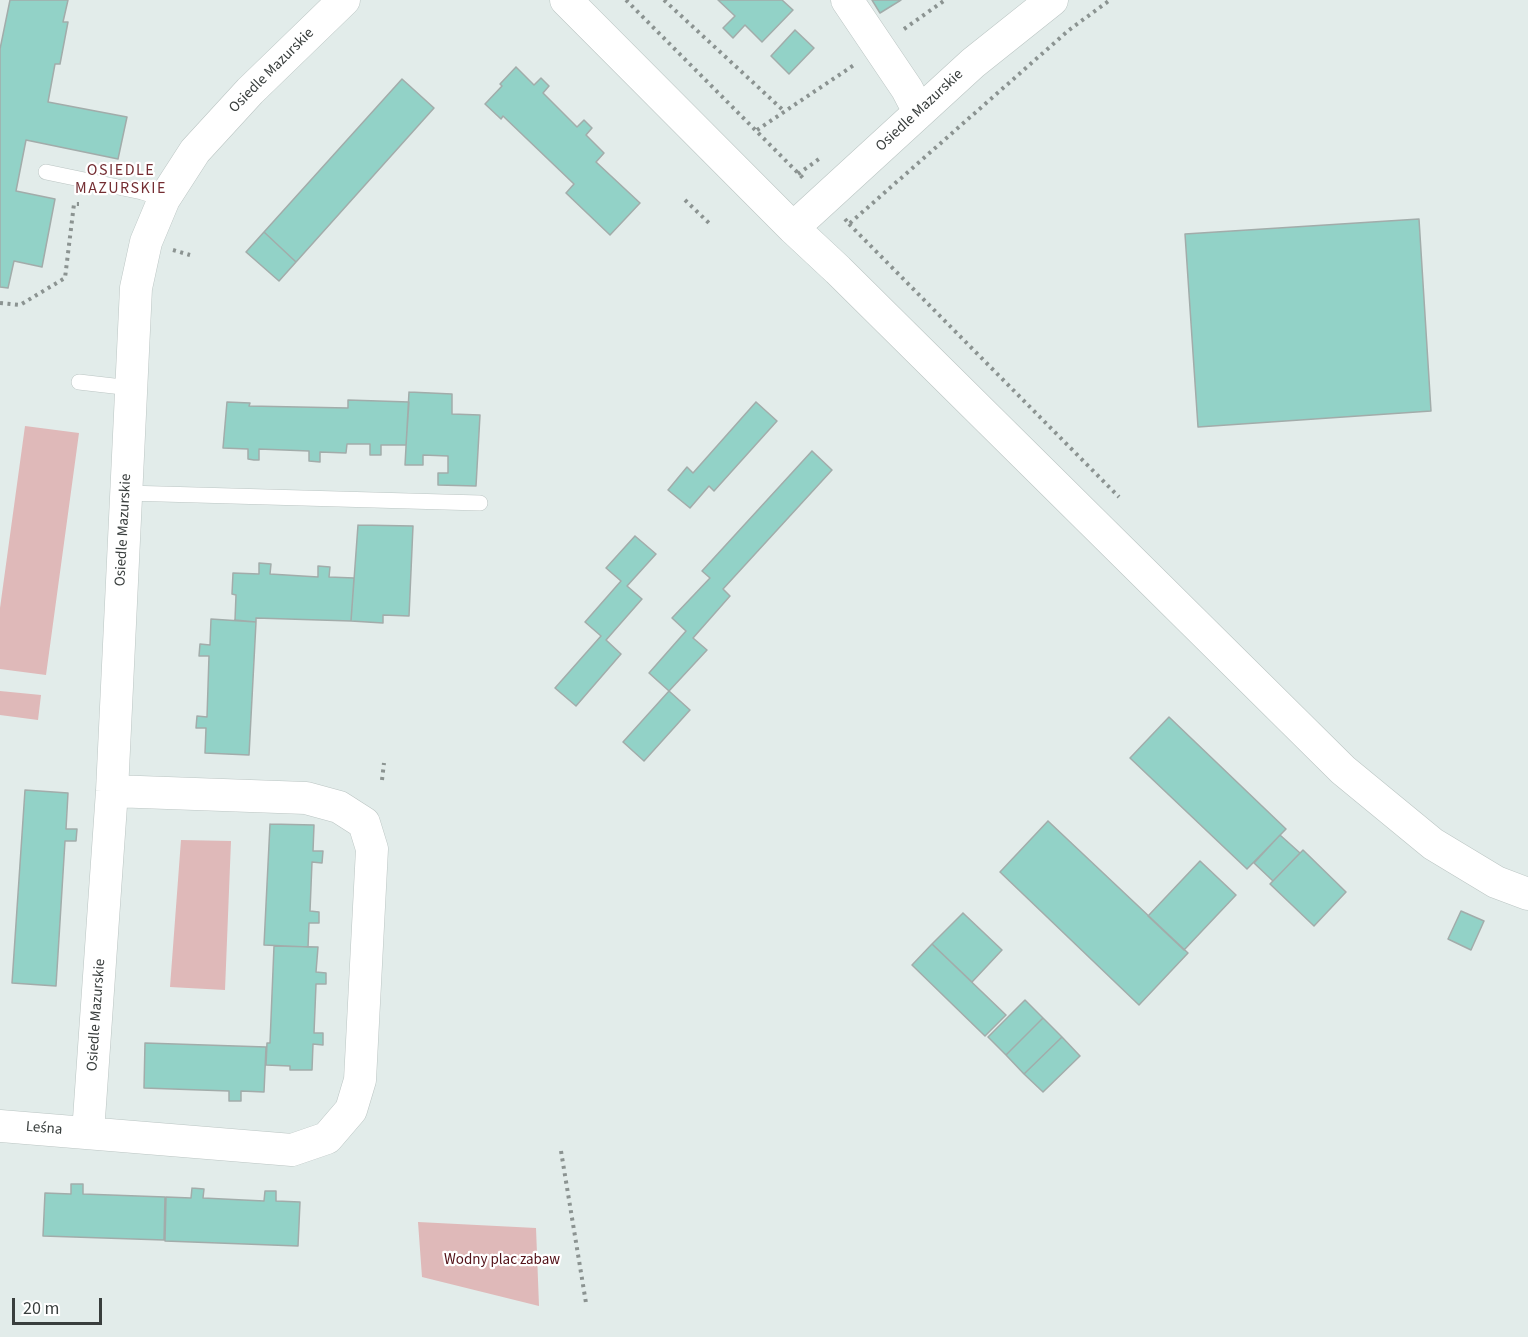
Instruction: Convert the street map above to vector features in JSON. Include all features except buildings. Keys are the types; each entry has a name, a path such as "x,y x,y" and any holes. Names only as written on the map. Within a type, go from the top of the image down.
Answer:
{"street":[{"name":"Osiedle Mazurskie","path":"88,1133 112,791 136,288 146,242 164,199 195,151 250,91 344,0"},
{"path":"566,0 793,228 1343,770 1422,836 1456,860 1496,882 1528,894"},
{"path":"847,0 907,89 919,112"},
{"name":"Osiedle Mazurskie","path":"793,228 972,63 1052,0"},
{"name":"Leśna","path":"0,1126 292,1150 327,1138 351,1110 360,1080 372,849 364,823 339,807 306,798 112,791"}],"lane":[{"path":"46,172 142,192 164,199"},
{"path":"79,382 131,388"},
{"path":"126,493 480,503"}],"path":[{"path":"626,0 757,130"},
{"path":"664,0 785,112"},
{"path":"685,200 711,225"},
{"path":"0,303 20,305 64,278 74,204 84,204"},
{"path":"849,224 1119,497"},
{"path":"382,780 384,763"},
{"path":"561,1151 586,1303"}],"green space":[{"path":"25,426 79,433 46,675 0,669 0,608"},
{"path":"0,691 41,695 38,720 0,715"},
{"path":"181,840 231,841 225,990 170,987"},
{"name":"Wodny plac zabaw","path":"418,1222 536,1228 539,1306 422,1277"}],"district":[{"name":"OSIEDLE MAZURSKIE","path":"121,180"}]}
